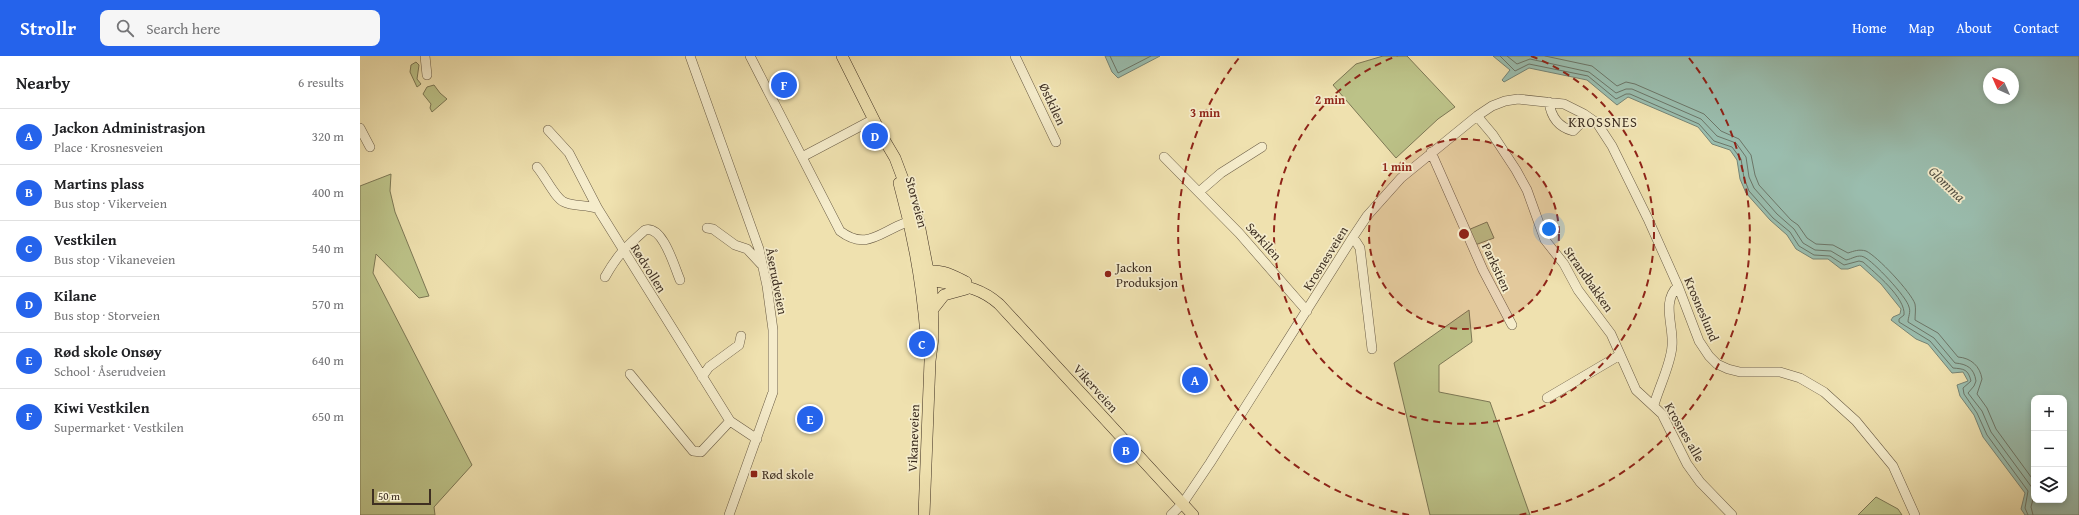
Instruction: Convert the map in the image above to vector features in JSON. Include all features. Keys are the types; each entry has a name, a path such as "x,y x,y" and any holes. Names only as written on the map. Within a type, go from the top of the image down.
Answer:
{"main road":[{"name":"Storveien","path":"842,56 882,136 889,161 898,180 909,222 927,276"},
{"name":"Vikerveien","path":"927,276 972,287 987,294 999,304 1193,515"},
{"name":"Vikaneveien","path":"924,515 933,309 927,276"},
{"name":"Vikaneveien","path":"927,276 927,350 930,361"},
{"path":"933,309 944,295 972,287"}],"street":[{"path":"425,56 427,76"},
{"name":"Åserudveien","path":"690,56 759,249 767,286 773,330 774,381 770,402 730,515"},
{"path":"750,56 835,224 846,236 853,240 861,241 872,238 905,223"},
{"name":"Østkilen","path":"1015,56 1041,107 1056,142"},
{"name":"Krosnesveien","path":"1171,515 1183,503 1210,464 1353,236 1384,196 1432,152 1492,106 1505,101 1518,99 1564,104 1584,114"},
{"path":"1549,102 1551,112 1555,120 1567,130 1573,131 1579,127 1583,122 1584,114"},
{"name":"Krosneslund","path":"1584,114 1597,122 1612,146 1678,286 1699,341 1717,364 1740,372 1767,370 1789,374 1810,383 1824,392 1856,421 1892,466 1915,515"},
{"name":"Strandbakken","path":"1477,116 1493,135 1516,170 1527,190 1545,240 1564,264 1580,294 1606,326 1636,390 1654,405"},
{"path":"802,157 874,119"},
{"path":"360,128 370,147"},
{"name":"Rødvollen","path":"548,130 569,153 598,209 622,250 730,421 757,439"},
{"path":"1199,192 1221,173 1262,147"},
{"name":"Parkstien","path":"1432,152 1483,270 1512,325"},
{"name":"Sørkilen","path":"1164,157 1260,256 1306,311"},
{"path":"537,167 562,201 570,204 586,205 598,209"},
{"path":"707,228 713,229 734,245 750,251 763,267"},
{"path":"605,277 615,258 622,250 645,230 652,229 662,238 680,280"},
{"path":"1353,236 1360,248 1372,349"},
{"name":"Krosnes alle","path":"1678,286 1672,298 1669,309 1672,340 1671,351 1654,405 1667,423 1687,464 1728,514"},
{"path":"702,377 709,367 739,346 741,336"},
{"path":"1547,398 1620,355"},
{"path":"630,374 693,451 701,452 730,421"}],"green space":[{"path":"1383,56 1407,56 1455,107 1438,119 1396,158 1333,85 1356,64"},
{"path":"416,62 419,65 417,79 421,84 417,87 410,72 411,65"},
{"path":"434,85 447,99 432,112 430,108 431,104 423,94 427,87"},
{"path":"391,174 390,191 395,212 429,296 419,298 376,254 373,273 472,465 434,507 435,515 360,515 360,186"},
{"path":"1487,222 1494,238 1475,245 1468,230"},
{"path":"1469,310 1472,342 1439,365 1439,392 1490,402 1530,515 1430,515 1394,363"},
{"path":"1876,497 1898,509 1902,515 1858,515"}],"water":[{"path":"1105,56 1160,56 1118,78 1112,72"},
{"name":"Glomma","path":"1493,56 2079,56 2079,515 2025,515 2021,509 2025,493 1983,437 1974,415 1960,396 1957,385 1968,381 1963,372 1952,373 1928,344 1916,339 1891,320 1893,317 1900,314 1901,309 1881,284 1860,265 1848,269 1841,269 1828,259 1813,259 1796,249 1787,235 1770,220 1746,193 1740,179 1737,160 1730,150 1712,144 1698,127 1628,97 1617,105 1587,80 1529,68 1504,82 1502,80 1510,70"}],"place":[{"name":"Kiwi Vestkilen","path":"784,85"},
{"name":"Kilane","path":"875,136"},
{"name":"Jackon Produksjon","path":"1108,274"},
{"name":"Vestkilen","path":"922,344"},
{"name":"Jackon Administrasjon","path":"1195,380"},
{"name":"Rød skole Onsøy","path":"810,419"},
{"name":"Martins plass","path":"1126,450"},
{"name":"Rød skole","path":"754,474"}],"district":[{"name":"KROSSNES","path":"1603,122"}]}
